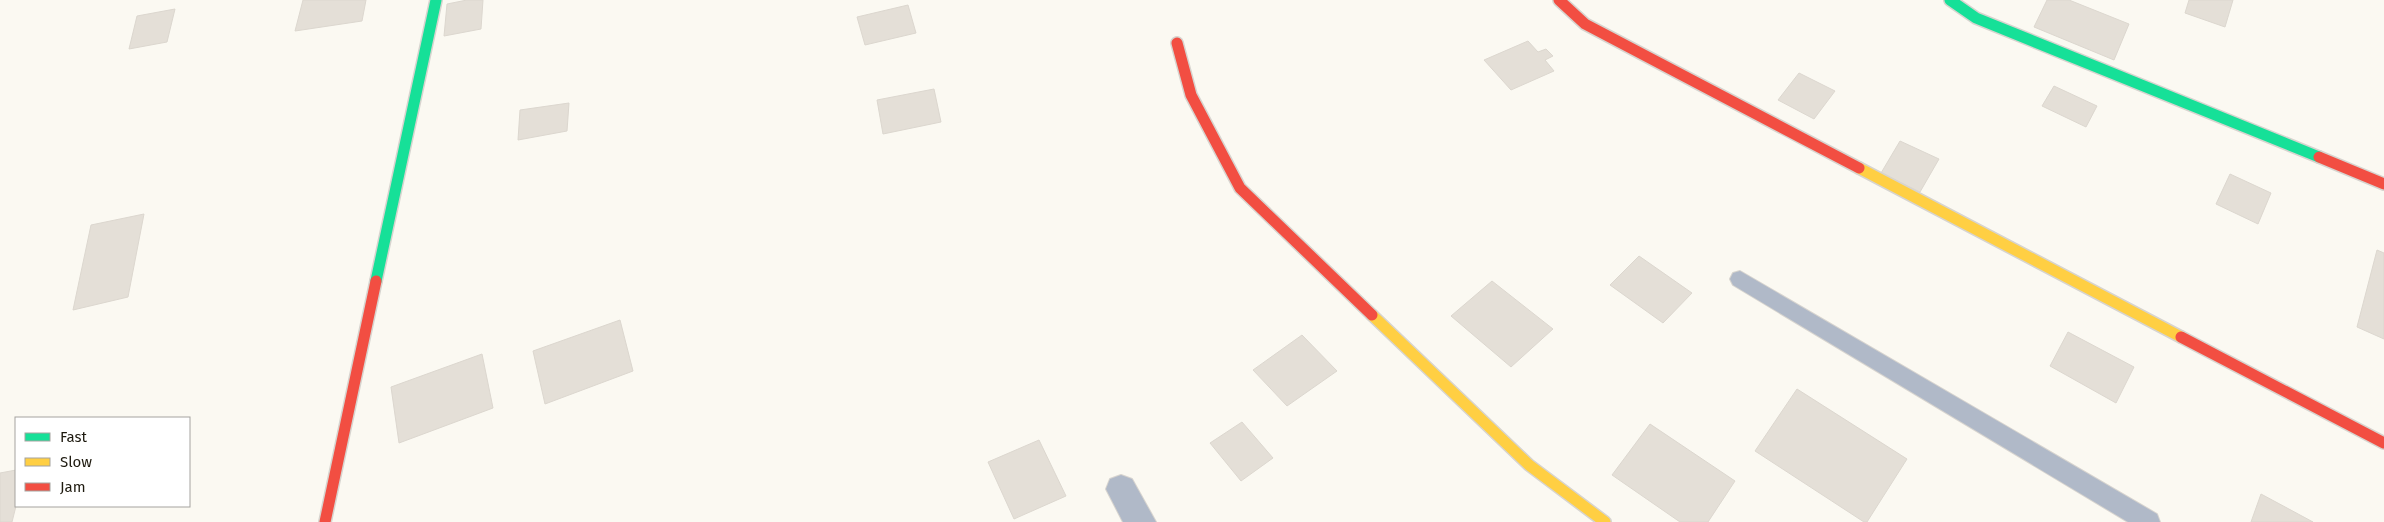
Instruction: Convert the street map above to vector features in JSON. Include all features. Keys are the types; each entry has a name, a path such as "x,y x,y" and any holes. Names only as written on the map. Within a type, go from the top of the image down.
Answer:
{"street":[{"path":"325,522 436,0"},
{"path":"1558,0 1584,24 2384,443"},
{"path":"1950,0 1976,18 2384,184"},
{"path":"1177,43 1191,95 1240,188 1529,465 1605,522"},
{"path":"1121,488 1140,522"}],"lane":[{"path":"1740,279 2149,522"}],"building":[{"path":"303,0 366,0 362,21 295,31"},
{"path":"467,0 483,0 481,29 444,36 447,4"},
{"path":"2047,0 2069,0 2129,24 2114,60 2034,27"},
{"path":"2189,0 2233,0 2225,27 2185,13"},
{"path":"908,5 916,33 865,45 857,17"},
{"path":"175,9 167,42 129,49 137,16"},
{"path":"1528,41 1538,52 1546,49 1553,56 1545,60 1554,71 1511,90 1484,60"},
{"path":"1799,73 1835,91 1814,119 1778,100"},
{"path":"2054,86 2097,106 2086,127 2042,106"},
{"path":"934,89 941,122 883,134 877,100"},
{"path":"569,103 567,131 518,140 520,110"},
{"path":"1900,141 1939,159 1920,192 1881,173"},
{"path":"2230,174 2271,193 2258,224 2216,204"},
{"path":"144,214 128,297 73,310 91,225"},
{"path":"2377,250 2384,253 2384,339 2357,327"},
{"path":"1639,256 1692,293 1663,323 1610,285"},
{"path":"1492,281 1553,329 1511,367 1451,316"},
{"path":"620,320 633,371 545,404 533,351"},
{"path":"2068,332 2134,367 2116,403 2050,366"},
{"path":"1302,335 1337,371 1287,406 1253,370"},
{"path":"482,354 493,408 399,443 391,387"},
{"path":"1797,389 1907,459 1867,522 1864,522 1755,451"},
{"path":"1242,422 1273,458 1241,481 1210,443"},
{"path":"1650,424 1735,481 1708,522 1680,522 1612,475"},
{"path":"1039,440 1066,496 1014,519 988,462"},
{"path":"15,470 16,507 12,522 0,522 0,473"},
{"path":"2261,494 2313,522 2251,522"}],"traffic: fast":[{"path":"376,281 436,0"},
{"path":"1950,0 1976,18 2319,157"}],"traffic: slow":[{"path":"1859,168 2181,337"},
{"path":"1372,315 1529,465 1605,522"}],"traffic: jam":[{"path":"1559,0 1585,24 1859,168"},
{"path":"1177,43 1191,95 1240,188 1372,315"},
{"path":"2319,157 2384,184"},
{"path":"325,522 376,281"},
{"path":"2181,337 2384,443"}]}
